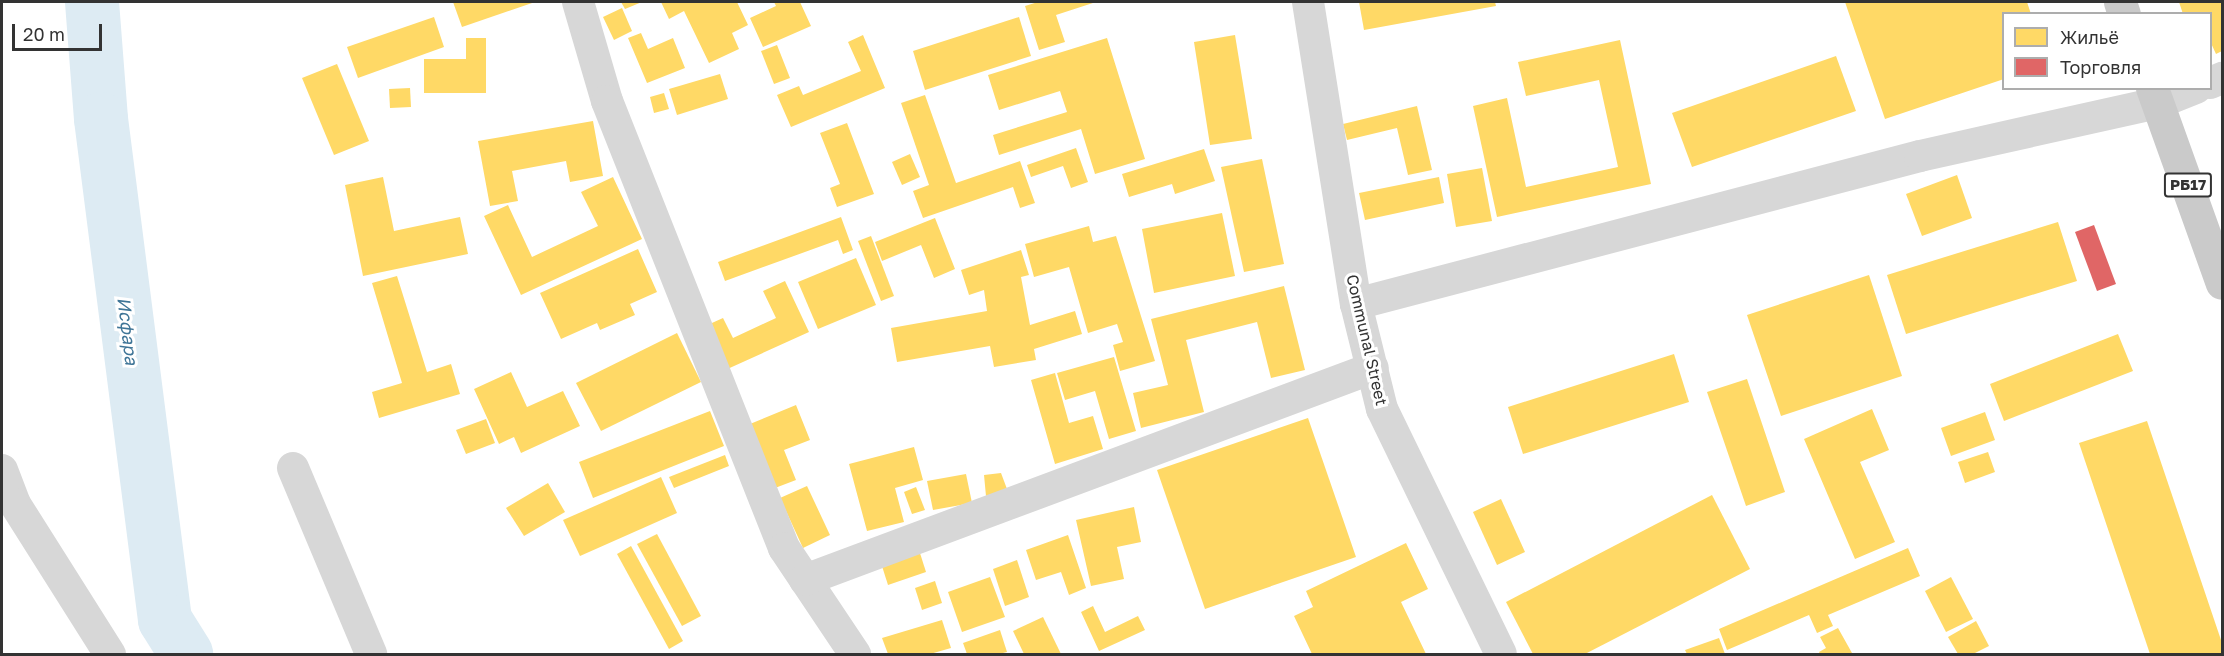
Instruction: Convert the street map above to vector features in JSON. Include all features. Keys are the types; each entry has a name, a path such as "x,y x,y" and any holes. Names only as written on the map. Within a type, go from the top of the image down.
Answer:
{"main road":[{"name":"РБ17","path":"2155,96 2223,282"}],"street":[{"path":"578,2 616,123 784,548 855,654"},
{"name":"Communal Street","path":"1308,2 1356,304 1382,409 1501,654"},
{"path":"1356,304 1920,156 2186,90"},
{"path":"805,580 1373,368"},
{"path":"293,468 371,654"},
{"path":"2,470 15,504 110,654"}],"building: Жильё":[{"path":"453,2 535,2 462,27"},
{"path":"621,2 642,2 625,9"},
{"path":"661,2 737,2 748,25 732,33 739,49 709,63 684,11 669,19"},
{"path":"774,2 800,2 811,26 763,47 750,18 776,6"},
{"path":"1038,2 1096,2 1056,15 1065,42 1039,50 1025,6"},
{"path":"1359,2 1495,2 1496,6 1364,30"},
{"path":"1845,2 2027,2 2030,12 2002,12 2002,80 1885,119"},
{"path":"2179,2 2222,2 2222,51 2216,54 2212,45 2212,12 2182,12"},
{"path":"622,8 632,31 614,40 603,17"},
{"path":"434,17 444,47 358,78 347,47"},
{"path":"1019,17 1031,56 925,90 913,51"},
{"path":"641,33 648,49 673,38 685,68 647,83 628,38"},
{"path":"863,35 885,88 791,127 777,95 799,86 803,95 861,71 848,42"},
{"path":"1235,35 1252,139 1210,145 1194,42"},
{"path":"466,38 486,38 486,93 424,93 424,59 466,59"},
{"path":"1107,38 1145,159 1095,174 1081,129 999,155 993,135 1067,112 1060,91 999,110 988,75"},
{"path":"1620,40 1651,184 1497,217 1473,106 1507,98 1526,187 1618,167 1599,80 1526,96 1518,62"},
{"path":"777,45 790,78 774,84 761,51"},
{"path":"1836,56 1856,111 1692,167 1672,113"},
{"path":"337,64 369,141 334,155 302,78"},
{"path":"720,74 728,99 677,115 669,89"},
{"path":"410,88 411,107 390,108 389,89"},
{"path":"664,93 669,109 654,113 650,97"},
{"path":"925,95 956,183 1020,161 1035,203 1020,208 1013,187 923,218 913,191 929,185 901,103"},
{"path":"1417,106 1432,170 1408,175 1397,128 1347,140 1343,124"},
{"path":"593,121 603,176 570,182 566,161 512,171 518,201 490,206 478,141"},
{"path":"847,123 874,194 837,207 830,188 840,184 820,133"},
{"path":"1076,148 1088,182 1071,188 1063,166 1031,177 1027,165"},
{"path":"1204,149 1215,181 1175,194 1172,184 1129,197 1122,174"},
{"path":"910,154 920,177 902,185 892,162"},
{"path":"1262,159 1284,264 1244,272 1221,167"},
{"path":"1482,168 1492,221 1456,227 1447,174"},
{"path":"1957,175 1972,218 1922,236 1906,194"},
{"path":"383,177 394,231 460,217 468,254 363,276 345,185"},
{"path":"613,177 642,239 521,295 484,216 508,205 532,257 598,226 581,192"},
{"path":"1439,177 1444,203 1365,220 1359,193"},
{"path":"1222,213 1235,276 1154,293 1142,229"},
{"path":"841,217 853,250 843,254 838,240 725,281 718,262"},
{"path":"935,218 955,269 934,278 921,245 882,261 875,242"},
{"path":"2058,222 2077,281 1906,334 1887,275"},
{"path":"1089,226 1093,242 1116,236 1155,361 1120,371 1113,345 1123,342 1117,324 1088,333 1069,267 1034,277 1025,244"},
{"path":"871,236 894,296 881,301 858,241"},
{"path":"638,249 657,292 630,304 635,315 600,330 597,323 561,339 540,293"},
{"path":"1021,250 1029,275 1021,277 1030,325 1075,311 1082,334 1034,349 1036,360 994,367 990,346 897,362 891,328 987,311 984,290 969,295 961,270"},
{"path":"856,258 876,305 818,329 798,282"},
{"path":"1869,275 1902,376 1781,416 1747,315"},
{"path":"397,276 427,372 451,364 460,394 379,418 372,392 402,383 372,283"},
{"path":"785,281 809,332 723,371 703,327 723,318 733,338 776,318 763,291"},
{"path":"1284,286 1305,370 1271,378 1257,322 1186,340 1204,412 1141,428 1133,393 1168,385 1151,319"},
{"path":"677,333 701,382 601,431 576,383"},
{"path":"2118,334 2133,371 2004,421 1990,384"},
{"path":"1674,354 1689,402 1523,454 1508,407"},
{"path":"1114,357 1136,431 1109,439 1095,391 1065,400 1057,373"},
{"path":"511,372 527,407 563,391 580,426 521,453 514,437 499,444 474,389"},
{"path":"1055,373 1069,423 1093,416 1103,449 1055,464 1031,380"},
{"path":"1747,379 1785,492 1746,506 1707,392"},
{"path":"796,405 810,440 784,450 796,480 775,488 750,424"},
{"path":"1872,409 1889,450 1860,462 1895,542 1855,559 1804,439"},
{"path":"710,411 724,446 593,498 579,462"},
{"path":"1985,412 1995,440 1951,456 1941,428"},
{"path":"1308,418 1356,557 1205,609 1157,470"},
{"path":"486,419 495,443 466,454 456,430"},
{"path":"2147,421 2222,643 2222,654 2150,654 2079,443"},
{"path":"914,447 923,480 895,488 904,522 867,531 849,464"},
{"path":"1988,452 1995,472 1965,483 1958,462"},
{"path":"725,455 729,466 674,488 669,477"},
{"path":"1001,473 1007,489 986,496 984,475"},
{"path":"966,474 972,503 933,510 927,481"},
{"path":"661,477 677,513 580,556 563,520"},
{"path":"548,483 565,512 524,536 506,508"},
{"path":"807,486 830,535 803,548 780,498"},
{"path":"916,487 925,510 912,514 904,492"},
{"path":"1712,495 1750,569 1585,654 1533,654 1506,602"},
{"path":"1501,499 1525,552 1497,565 1473,512"},
{"path":"1134,507 1141,542 1117,547 1124,579 1091,586 1076,520"},
{"path":"657,534 701,616 682,626 637,544"},
{"path":"1068,535 1086,588 1069,595 1061,572 1036,580 1026,550"},
{"path":"1406,543 1428,589 1401,602 1426,654 1312,654 1294,616 1313,607 1306,591"},
{"path":"631,546 683,641 669,649 617,554"},
{"path":"1908,548 1920,576 1828,615 1833,626 1817,633 1809,615 1727,650 1719,629"},
{"path":"919,550 926,572 888,585 881,563"},
{"path":"1017,560 1029,597 1005,606 993,569"},
{"path":"990,577 1005,617 962,632 948,592"},
{"path":"1951,577 1973,619 1946,632 1925,591"},
{"path":"935,581 942,603 922,610 915,588"},
{"path":"1093,606 1105,632 1138,616 1145,630 1099,651 1081,612"},
{"path":"1043,617 1061,654 1024,654 1013,631"},
{"path":"942,620 951,648 930,654 888,654 882,638"},
{"path":"1976,621 1989,646 1973,654 1958,654 1948,637"},
{"path":"1838,628 1852,653 1820,654 1819,652 1826,648 1820,637"},
{"path":"1000,630 1007,652 967,654 963,643"},
{"path":"1719,638 1725,654 1687,654 1685,650"}],"building: Торговля":[{"path":"2094,225 2116,284 2097,291 2075,232"}],"waterway":[{"name":"Исфара","path":"92,2 101,119 165,620 186,654"}]}
